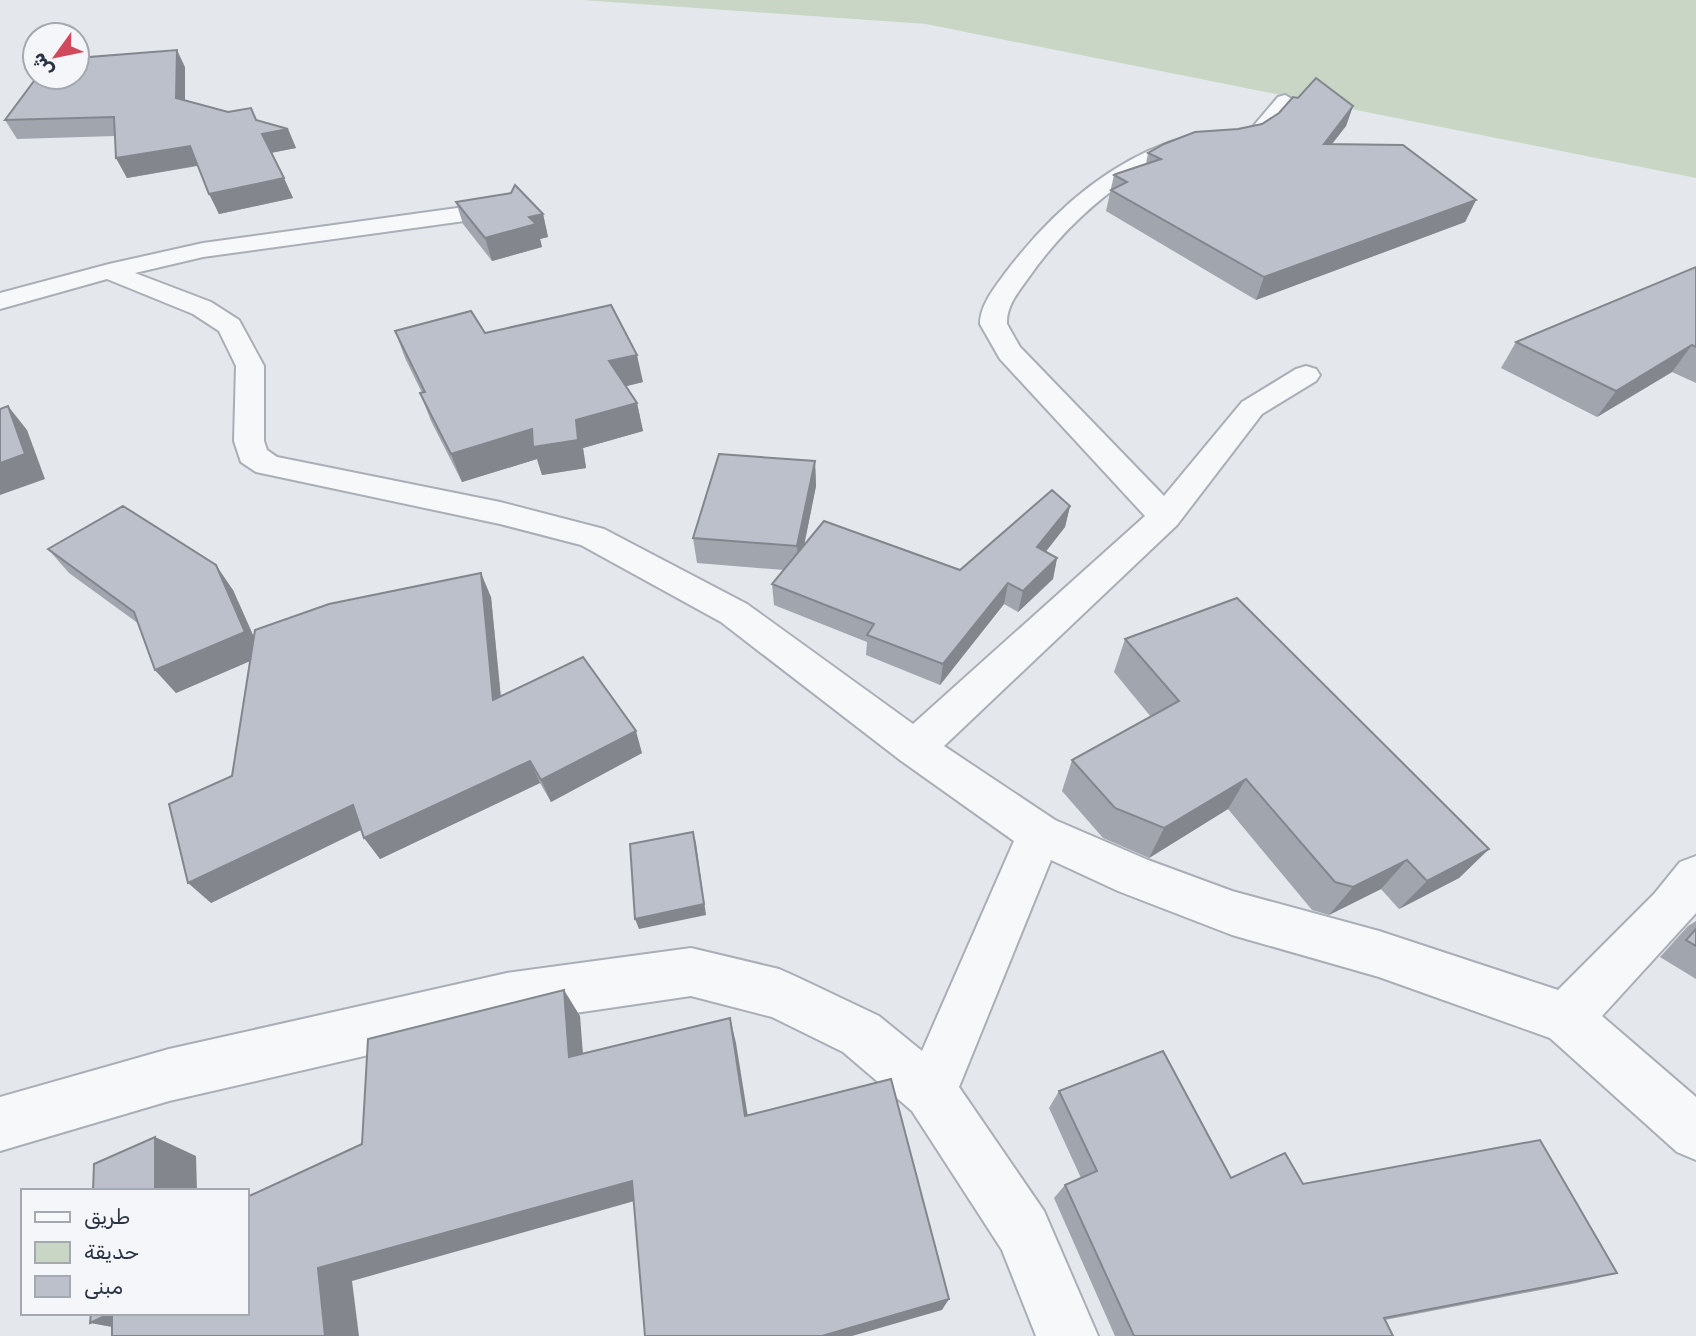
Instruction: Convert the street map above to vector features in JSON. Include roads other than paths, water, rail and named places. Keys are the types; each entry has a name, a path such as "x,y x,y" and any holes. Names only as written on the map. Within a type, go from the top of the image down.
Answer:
{"street":[{"path":"1165,517 1010,353 993,323 999,302 1027,260 1076,209 1124,172 1151,157 1187,143 1249,138 1257,134 1285,101"},
{"path":"0,301 109,271 203,250 508,208"},
{"path":"109,271 202,308 230,326 250,366 249,441 252,455 267,465 500,513 592,537 734,613 915,748 1038,834 1133,876 1232,913 1379,954 1566,1018 1696,1133"},
{"path":"915,748 1165,517 1252,408 1306,374"},
{"path":"931,1092 1038,834"},
{"path":"1566,1018 1671,909 1696,877"},
{"path":"0,1124 169,1076 507,998 691,972 779,994 861,1034 931,1092 1024,1231 1067,1336"}]}
